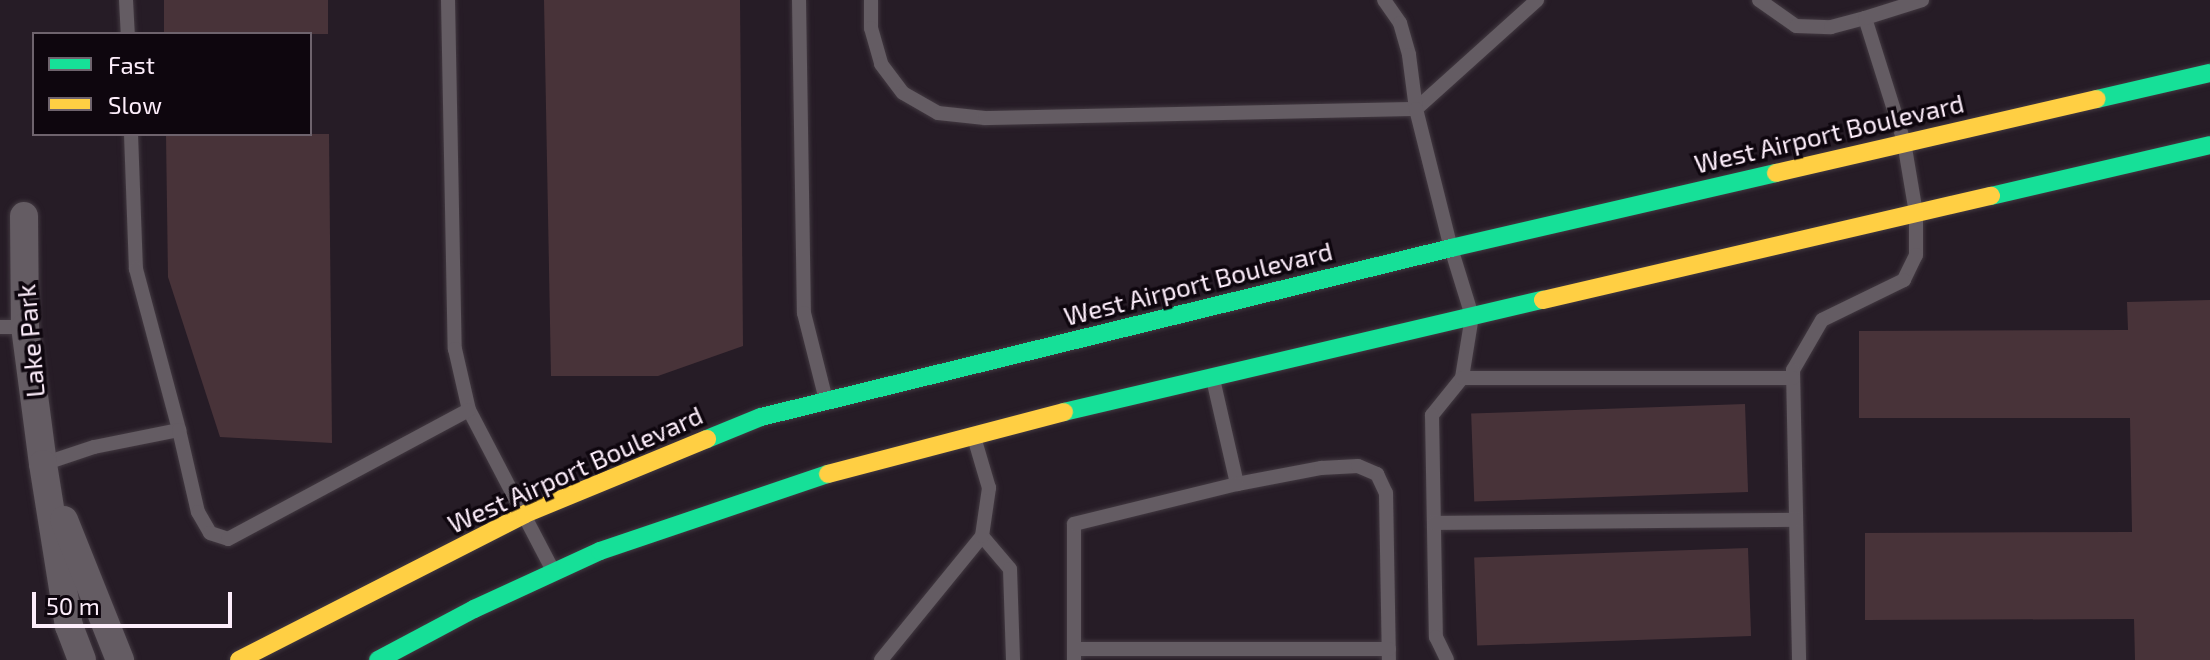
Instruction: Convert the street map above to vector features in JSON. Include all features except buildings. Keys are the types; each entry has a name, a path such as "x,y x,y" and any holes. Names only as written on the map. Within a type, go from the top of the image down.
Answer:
{"main road":[{"name":"West Airport Boulevard","path":"239,660 525,514 761,417 1451,248 2210,73"},
{"path":"378,660 474,609 600,551 783,487 973,433 2210,145"}],"street":[{"name":"Lake Park","path":"24,216 13,327 43,464 69,626 82,660"},
{"name":"Lake Park","path":"43,464 120,660"}],"lane":[{"path":"126,0 128,32"},
{"path":"448,0 455,349 469,410 553,572"},
{"path":"799,0 804,313 827,401"},
{"path":"871,0 871,28 881,64 903,93 938,113 985,118 1416,109 1537,0"},
{"path":"1384,0 1400,23 1409,55 1416,109 1451,248 1472,316 1462,378 1432,415 1436,637 1447,660"},
{"path":"1759,0 1796,26 1831,27 1922,0"},
{"path":"1799,660 1793,370 1822,320 1904,280 1916,255 1916,213 1904,142 1865,18"},
{"path":"131,136 136,269 198,512 210,533 228,539 469,410"},
{"path":"1212,376 1237,484"},
{"path":"1462,378 1793,378"},
{"path":"43,464 94,447 179,430"},
{"path":"881,660 982,536 989,488 973,433"},
{"path":"1358,466 1377,474 1386,493 1389,654 1074,654 1074,524 1237,484 1321,468 1358,466"},
{"path":"1434,523 1796,520"},
{"path":"982,536 1010,569 1013,660"}],"traffic: fast":[{"path":"2097,99 2210,73"},
{"path":"1991,196 2210,145"},
{"path":"707,439 761,417 1451,248 1776,173"},
{"path":"1064,412 1543,300"},
{"path":"378,660 474,609 600,551 828,474"}],"traffic: slow":[{"path":"1776,173 2097,99"},
{"path":"1543,300 1991,196"},
{"path":"828,474 1064,412"},
{"path":"239,660 525,514 707,439"}]}
